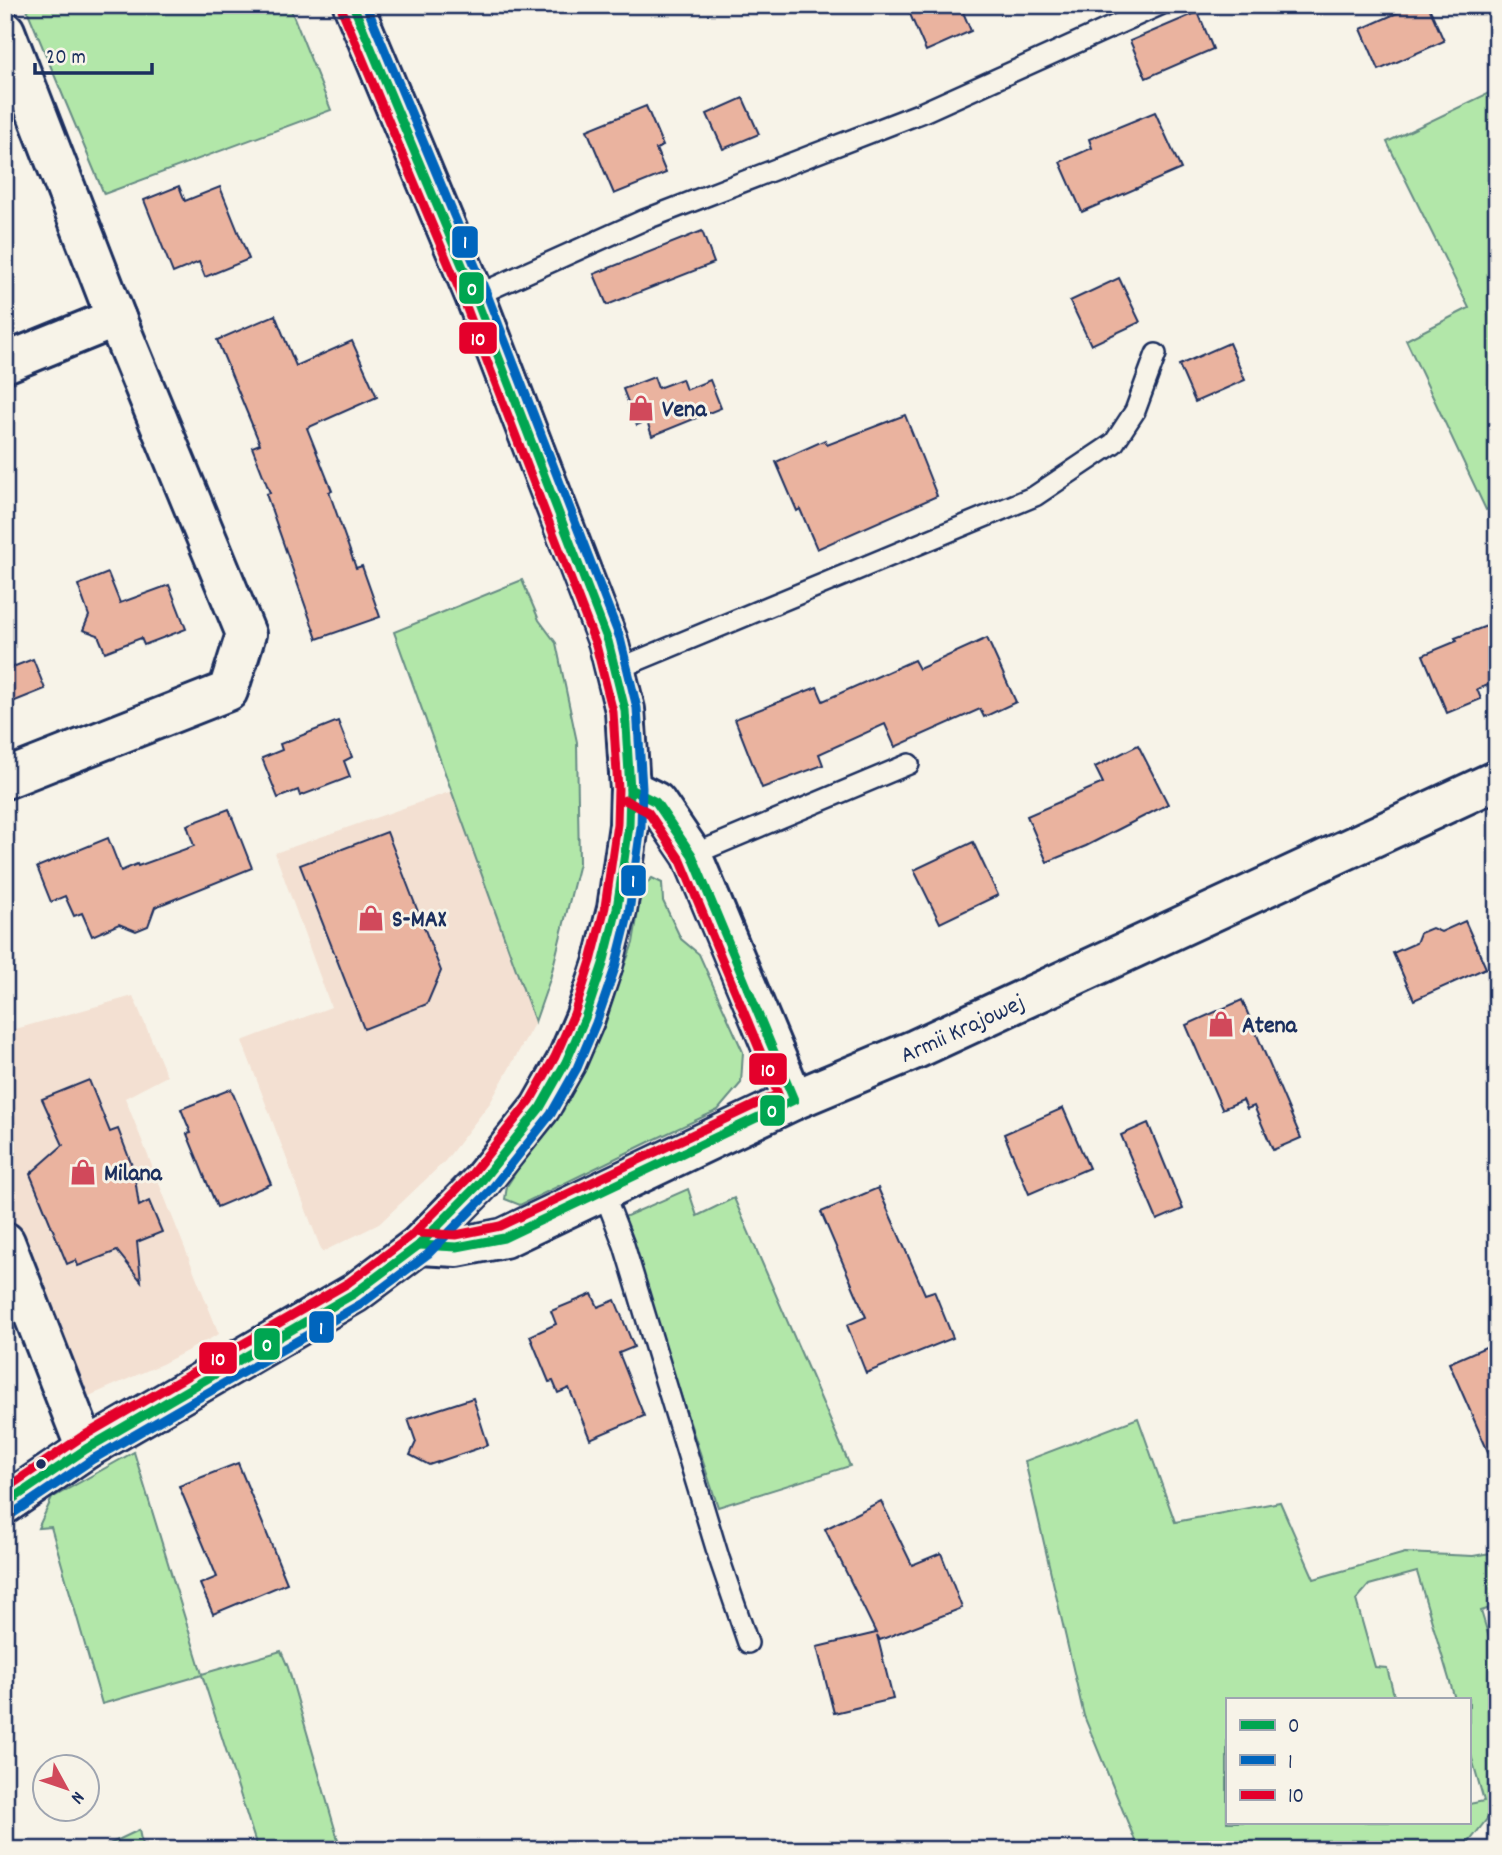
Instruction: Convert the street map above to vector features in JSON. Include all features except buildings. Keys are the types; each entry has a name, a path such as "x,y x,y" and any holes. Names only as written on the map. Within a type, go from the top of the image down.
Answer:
{"street":[{"path":"5,1504 86,1449 355,1293 419,1245 480,1184 540,1108 566,1062 603,964 617,909 629,825 630,789 625,710 608,641 475,296 353,5"},
{"path":"5,31 116,318 246,635 228,691 5,779"},
{"path":"5,363 116,318"},
{"name":"Armii Krajowej","path":"419,1245 457,1247 504,1238 794,1100 916,1049 1497,780"},
{"path":"630,789 656,802 692,855 794,1100"},
{"path":"5,1242 86,1449"}],"lane":[{"path":"475,296 644,220 920,113 1160,5"},
{"path":"615,670 1035,496 1114,443 1135,411 1156,354"},
{"path":"692,855 909,764"},
{"path":"603,1191 624,1245 719,1558 748,1643"}],"shaded area":[{"path":"452,791 535,1022 490,1103 445,1161 379,1224 322,1252 242,1041 331,1007 275,853"},
{"path":"133,996 167,1076 125,1098 219,1334 162,1364 87,1397 5,1199 5,1032"}],"green space":[{"path":"25,5 289,5 331,110 104,194"},
{"path":"1497,89 1497,505 1486,510 1406,340 1469,308 1387,142"},
{"path":"522,580 539,620 556,643 577,742 579,863 550,979 535,1022 394,632"},
{"path":"652,878 662,883 663,901 681,939 699,954 743,1052 741,1083 718,1110 520,1205 505,1199 507,1186 530,1150 563,1111 601,1029 633,943 642,887"},
{"path":"688,1189 697,1216 734,1198 850,1466 718,1507 622,1218"},
{"path":"1138,1418 1175,1522 1280,1502 1314,1579 1405,1553 1473,1556 1497,1552 1497,1606 1481,1611 1497,1664 1497,1806 1466,1846 1421,1850 1139,1850 1084,1716 1025,1461"},
{"path":"134,1452 202,1674 281,1651 341,1850 258,1850 202,1675 102,1704 51,1527 38,1528 52,1498"},
{"path":"139,1830 143,1850 97,1850"}],"transit line":[{"name":"0","path":"5,1504 86,1449 355,1293 419,1245 480,1183 540,1108 566,1062 585,1018 617,909 629,825 630,789 625,710 608,641 475,296 353,5"},
{"name":"1","path":"12,1514 93,1459 361,1304 428,1254 490,1191 551,1114 577,1068 596,1023 615,968 629,912 641,827 642,788 637,708 620,638 486,292 366,5"},
{"name":"10","path":"5,1489 80,1438 348,1283 411,1236 471,1175 530,1101 555,1057 574,1014 605,907 617,824 618,789 613,712 596,645 464,301 342,10"},
{"name":"0","path":"419,1245 457,1247 504,1238 794,1100 692,855 656,802 630,789"},
{"name":"10","path":"420,1233 456,1235 500,1226 778,1094 681,861 648,812 625,800"}],"place":[{"name":"Vena","path":"641,408"},
{"name":"S-MAX","path":"371,918"},
{"name":"Atena","path":"1221,1024"},
{"name":"Milana","path":"83,1172"}]}
